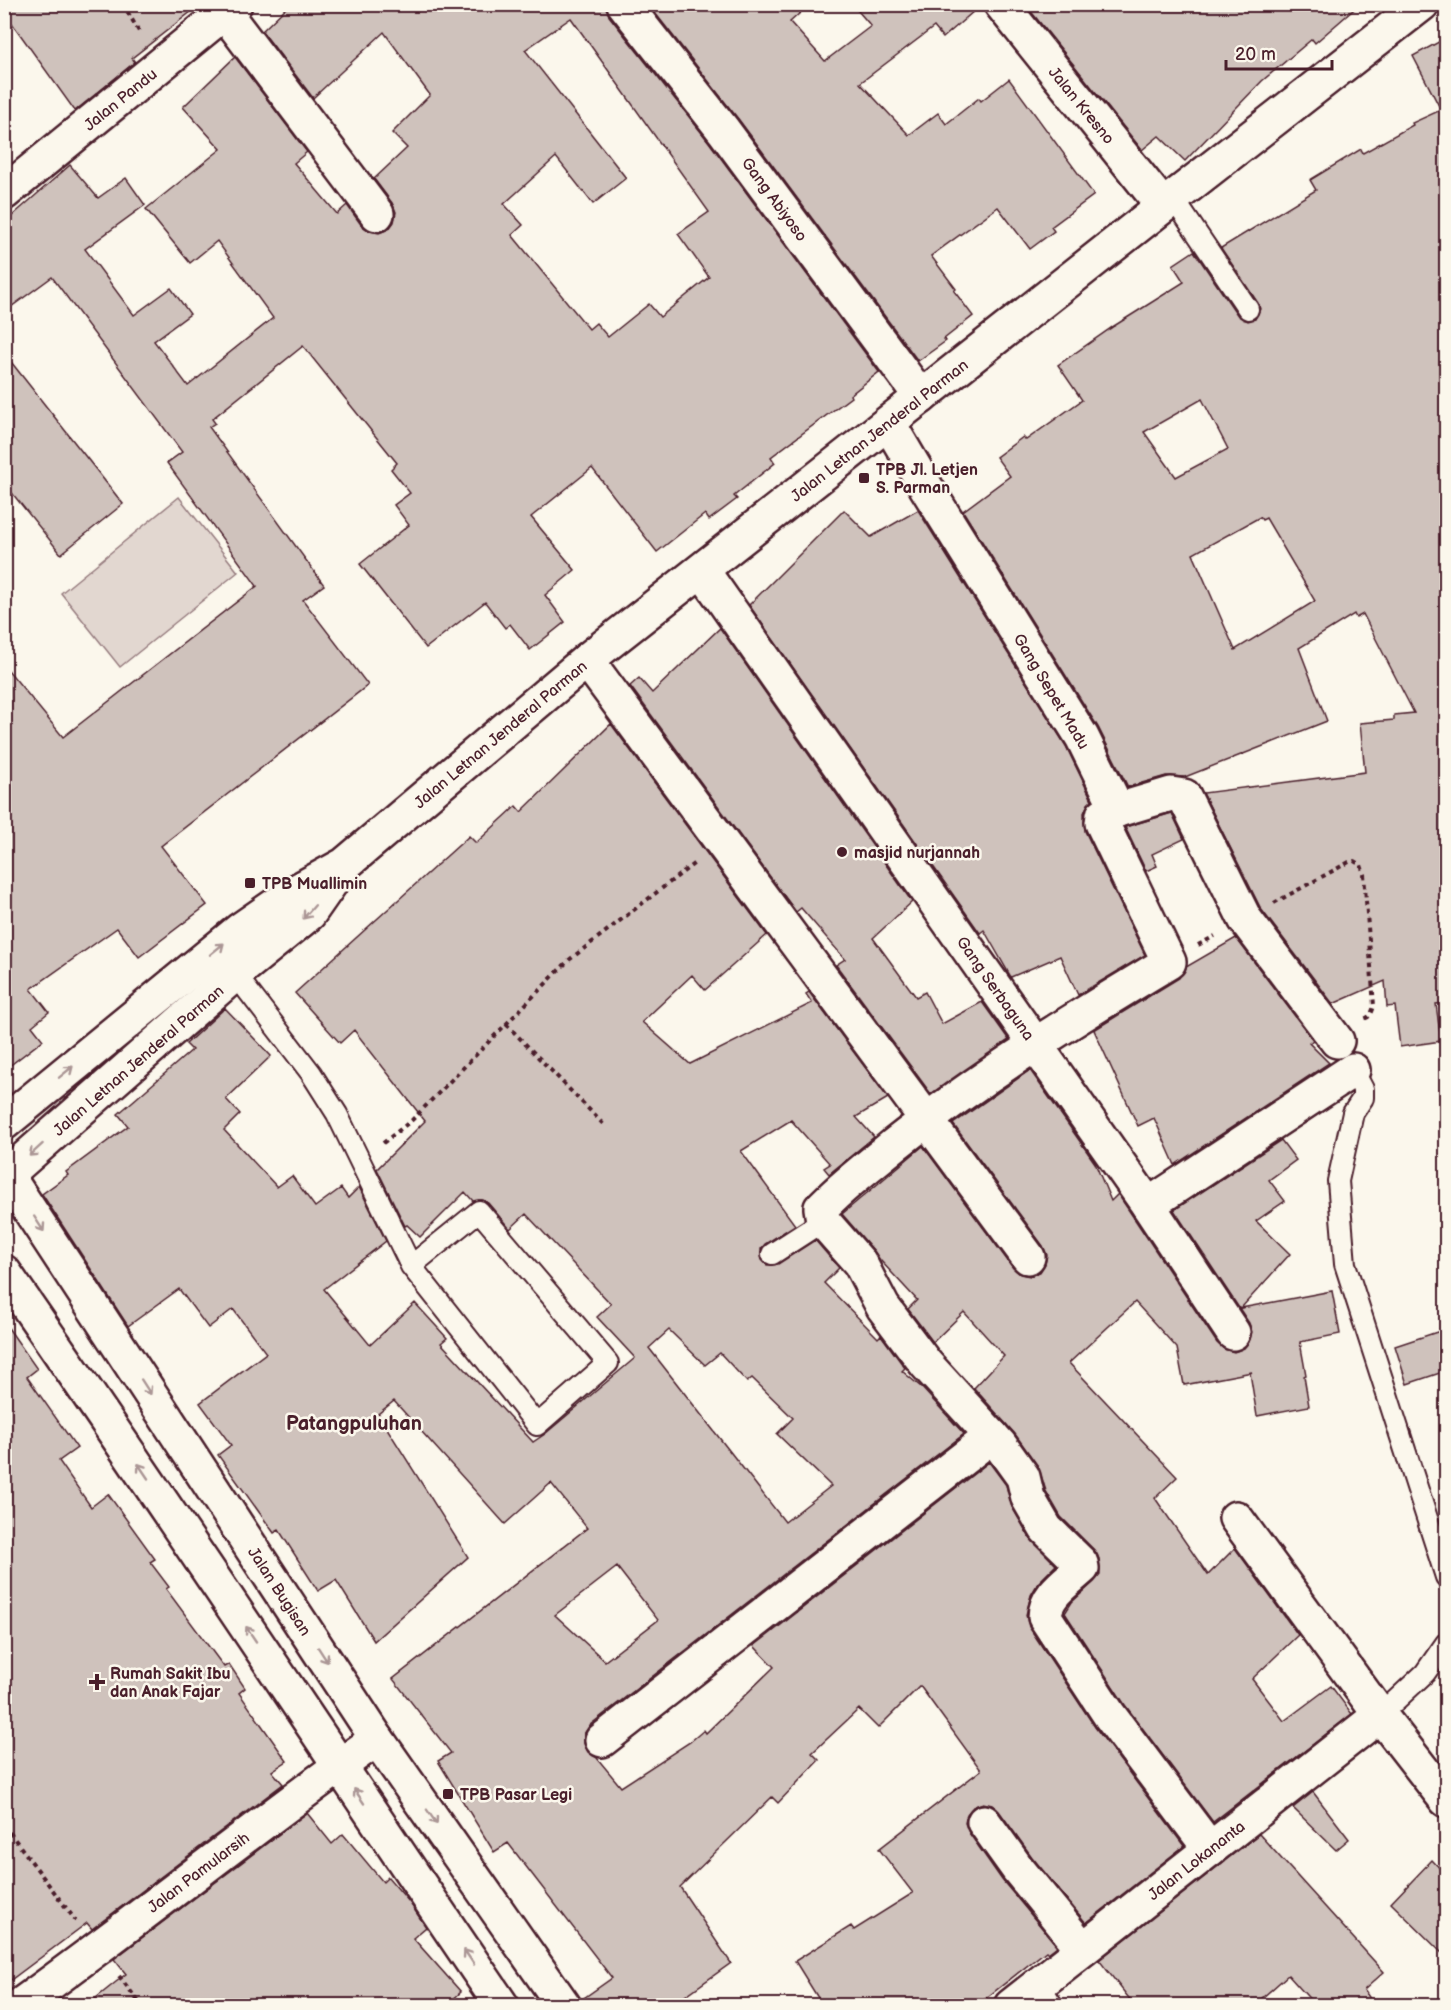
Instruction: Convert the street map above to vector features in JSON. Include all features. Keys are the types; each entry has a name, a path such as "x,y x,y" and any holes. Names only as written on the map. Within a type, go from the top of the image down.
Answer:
{"street":[{"name":"Gang Abiyoso","path":"624,4 724,131 921,397"},
{"name":"Jalan Kresno","path":"1001,4 1168,202"},
{"name":"Jalan Letnan Jenderal Parman","path":"4,1123 241,929 293,893 344,865 587,660 1422,4"},
{"name":"Jalan Pandu","path":"4,193 230,9"},
{"path":"230,9 377,214"},
{"name":"Gang Sepet Madu","path":"889,423 926,487 1082,737 1118,810"},
{"name":"Gang Serbaguna","path":"702,570 1148,1205 1233,1333"},
{"path":"587,660 1028,1257"},
{"path":"1210,1849 1110,1716 1045,1617 1045,1607 1059,1588 1082,1568 1081,1563 1046,1529 1028,1498 1023,1477 992,1436 926,1364 883,1307 860,1263 823,1221 821,1208 840,1188 958,1096 1034,1044 1169,962 1102,823 1104,815 1118,810 1172,794 1184,796 1245,920 1337,1041"},
{"name":"Jalan Letnan Jenderal Parman","path":"5,1174 235,974 309,915 344,865"},
{"path":"1148,1205 1357,1077"},
{"name":"Jalan Bugisan","path":"5,1174 377,1739 564,2006"},
{"path":"4,1272 134,1458 501,2006"},
{"path":"602,1740 895,1509 992,1436"},
{"path":"1236,1518 1380,1715 1446,1800"},
{"name":"Jalan Lokananta","path":"1011,2006 1046,1995 1083,1949 1380,1715"},
{"name":"Jalan Pamularsih","path":"19,2006 377,1739"},
{"path":"984,1822 1017,1868 1083,1949"}],"lane":[{"path":"1168,202 1248,309"},
{"path":"235,974 311,1073 337,1114 411,1266 537,1425 608,1363 479,1211 411,1266"},
{"path":"1357,1077 1363,1098 1353,1113 1338,1181 1345,1264 1446,1576"},
{"path":"772,1254 823,1221"},
{"path":"1380,1715 1425,1673 1446,1643"}],"path":[{"path":"359,1163 412,1120 569,960 722,843"},
{"path":"1169,962 1354,861 1361,865 1364,874 1374,1006 1367,1018 1355,1020 1342,1028 1338,1033 1337,1041"},
{"path":"506,1024 606,1126"},
{"path":"4,1825 97,1950"}],"shaded area":[{"path":"179,497 238,572 120,667 61,593"}],"building":[{"path":"4,4 201,4 132,58 135,62 75,111 4,12"},
{"path":"290,4 606,4 609,16 709,142 879,372 850,395 851,397 771,457 775,463 734,496 737,499 709,520 705,514 657,552 592,468 531,517 575,570 545,595 565,622 530,650 510,624 505,628 485,602 426,648 360,564 409,525 394,505 410,493 391,469 397,463 303,346 212,419 215,423 209,427 324,585 303,600 368,685 161,846 207,905 139,957 117,928 31,989 49,1012 32,1026 43,1040 4,1070 4,665 63,737 257,586 167,463 182,452 52,277 4,312 4,223 70,165 98,198 126,178 145,205 85,249 134,315 171,288 190,314 154,341 188,386 273,318 217,241 190,263 146,209 221,149 183,107 235,57 307,152 294,163 337,214 347,205 362,226 379,233 389,229 394,222 396,212 374,179 407,148 392,133 430,95 384,32 313,98 262,31","holes":["571,18 709,212 678,234 709,277 660,317 649,304 608,337 596,323 589,329 512,235 523,225 504,204 556,157 593,204 626,178 525,50"]},
{"path":"648,4 810,4 790,22 825,61 871,26 852,4 982,4 943,38 934,27 860,83 909,135 938,113 946,124 979,98 981,101 1009,79 1094,195 1051,227 1054,231 1030,249 998,207 931,256 973,316 944,339 946,341 918,361 739,120"},
{"path":"1025,4 1360,4 1315,43 1312,39 1262,81 1185,161 1159,136 1142,150"},
{"path":"1446,38 1446,1003 1436,1004 1441,1041 1400,1047 1395,1006 1387,1007 1385,981 1333,1004 1261,909 1203,793 1365,772 1360,723 1394,720 1394,715 1414,713 1363,614 1356,618 1354,614 1299,648 1327,721 1185,777 1166,776 1128,787 1098,727 963,511 1010,476 996,457 1023,437 1026,440 1082,400 1058,365 1184,282 1173,265 1194,251 1238,316 1248,321 1255,319 1260,309 1258,303 1221,248 1316,190 1310,180 1361,149 1363,153 1413,125 1412,123 1441,110 1413,56","holes":["1202,399 1228,449 1176,477 1144,432","1260,517 1262,520 1266,518 1315,601 1235,650 1193,554"]},
{"path":"4,353 123,504 61,554 4,483"},
{"path":"844,510 871,537 918,510 1066,746 1092,800 1084,813 1085,831 1145,955 1078,995 1060,956 1011,977 984,930 980,933 749,605"},
{"path":"720,628 912,902 873,938 916,997 925,992 942,1024 982,1002 1009,1040 931,1094 836,965 845,959 801,908 796,912 630,686 639,678 652,693"},
{"path":"611,724 767,935 705,990 692,975 642,1022 690,1064 812,1003 806,994 809,992 888,1098 856,1117 874,1137 829,1174 824,1168 830,1164 791,1120 741,1151 795,1225 765,1244 761,1249 762,1260 767,1265 778,1264 815,1240 839,1268 824,1283 878,1338 881,1335 905,1368 902,1371 921,1387 964,1434 590,1725 584,1734 584,1743 588,1752 597,1758 621,1787 690,1742 704,1730 706,1733 774,1667 754,1646 989,1462 1006,1485 1012,1507 1030,1538 1056,1565 1038,1583 1031,1595 1026,1615 1029,1627 1095,1727 1184,1846 1086,1923 1032,1857 999,1811 992,1805 983,1803 973,1807 967,1814 965,1823 969,1833 1002,1880 1057,1946 1048,1953 1046,1951 976,2006 823,2006 795,1961 851,1926 854,1930 913,1893 879,1849 981,1770 920,1686 878,1728 859,1709 812,1753 819,1760 778,1803 772,1797 680,1887 731,1963 671,2006 583,2006 581,2000 612,1978 508,1843 494,1852 438,1761 451,1753 393,1679 587,1528 551,1483 505,1524 394,1401 378,1414 468,1557 374,1641 336,1580 318,1591 279,1530 274,1533 218,1455 231,1445 200,1403 266,1353 233,1309 208,1328 179,1289 128,1326 42,1194 68,1175 66,1172 128,1126 118,1114 192,1050 186,1044 225,1008 271,1056 226,1099 240,1114 224,1130 277,1187 292,1176 315,1207 341,1188 348,1198 359,1187 386,1241 324,1289 370,1345 415,1303 447,1338 441,1343 533,1442 545,1434 635,1358 597,1317 611,1304 526,1214 510,1229 488,1203 483,1200 473,1201 465,1192 420,1237 407,1225 405,1226 377,1169 425,1121 354,1030 340,1043 295,993 469,836 476,843 516,806 521,812","holes":["669,1330 705,1365 720,1353 747,1382 752,1378 793,1418 777,1434 831,1486 785,1522 649,1348","617,1567 658,1620 605,1661 555,1615"]},
{"path":"1172,813 1184,839 1152,854 1157,866 1146,871 1125,827"},
{"path":"1236,938 1313,1040 1309,1043 1329,1063 1175,1165 1154,1118 1138,1126 1094,1030 1179,978 1186,967"},
{"path":"1030,1070 1095,1163 1111,1201 1118,1194 1217,1343 1224,1349 1234,1352 1244,1348 1252,1332 1249,1323 1174,1210 1281,1140 1296,1160 1269,1180 1285,1201 1256,1221 1290,1254 1241,1308 1332,1291 1340,1334 1300,1342 1309,1406 1257,1416 1250,1373 1252,1372 1184,1385 1177,1348 1135,1302 1069,1363 1177,1477 1155,1498 1208,1575 1235,1548 1298,1635 1252,1679 1284,1721 1331,1686 1352,1714 1213,1822 1125,1705 1065,1613 1072,1602 1100,1575 1099,1559 1094,1550 1061,1517 1046,1491 1038,1466 1015,1434 974,1388 1004,1356 964,1312 933,1342 908,1309 917,1300 842,1214 923,1146 1013,1268 1020,1274 1030,1276 1040,1272 1047,1255 1043,1246 953,1124"},
{"path":"4,1322 37,1369 27,1377 77,1448 59,1461 91,1507 108,1494 155,1559 150,1562 169,1587 166,1589 224,1667 229,1664 245,1688 239,1693 287,1761 272,1771 283,1784 92,1929 87,1923 4,1985"},
{"path":"1446,1329 1446,1371 1407,1384 1395,1346"},
{"path":"1313,1792 1349,1839 1336,1850 1293,1808"},
{"path":"307,1813 332,1844 343,1834 383,1882 388,1877 410,1903 426,1927 413,1938 461,1992 446,2006 86,2006 126,1974 114,1959"},
{"path":"1259,1834 1384,1972 1364,1990 1375,2006 1316,2006 1288,1975 1253,2006 1135,2006 1099,1960"},
{"path":"1432,1860 1446,1875 1446,1957 1391,1903"}],"place":[{"name":"TPB Jl. Letjen S. Parman","path":"864,478"},
{"name":"masjid nurjannah","path":"842,852"},
{"name":"TPB Muallimin","path":"250,883"},
{"name":"Rumah Sakit Ibu dan Anak Fajar","path":"97,1682"},
{"name":"TPB Pasar Legi","path":"448,1794"}],"district":[{"name":"Patangpuluhan","path":"354,1423"}]}
